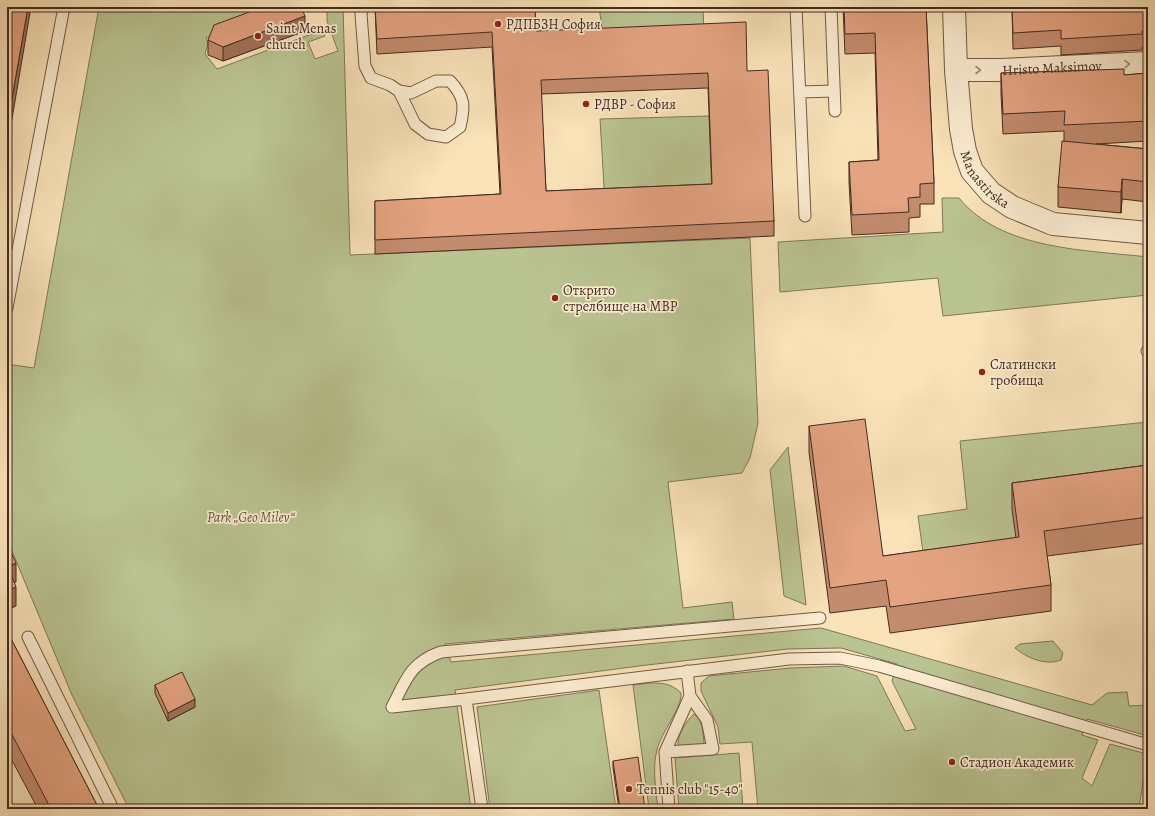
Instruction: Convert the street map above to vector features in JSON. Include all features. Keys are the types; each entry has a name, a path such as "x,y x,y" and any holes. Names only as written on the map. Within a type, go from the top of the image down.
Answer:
{"street":[{"name":"Manastirska","path":"954,7 956,70 961,129 965,151 972,171 991,193 1012,207 1053,224 1148,233"},
{"name":"Hristo Maksimov","path":"956,70 1000,70 1148,63"}],"lane":[{"path":"7,308 64,7"},
{"path":"363,7 361,14 365,66 371,78 390,85 399,91 411,93 436,81 450,82 461,92 464,112 460,127 446,137 428,134 415,124 399,91"},
{"path":"796,7 805,216"},
{"path":"831,7 835,111"},
{"path":"800,92 834,91"},
{"path":"820,618 441,652 426,657 413,667 392,707 789,659 840,658 879,666 1148,745"},
{"path":"28,637 113,809"},
{"path":"665,752 713,749 707,720 690,696 687,671"},
{"path":"669,809 665,752 690,696"},
{"path":"466,699 482,809"}],"green space":[{"name":"Park „Geo Milev“","path":"99,7 208,7 209,10 216,7 288,7 206,38 208,44 205,54 217,69 317,32 316,27 321,25 325,36 308,42 315,59 338,51 327,21 327,7 343,7 350,255 750,238 758,423 750,458 742,473 668,482 683,608 732,602 734,619 445,644 451,662 821,628 1092,705 1107,693 1127,692 1129,706 1148,705 1148,736 1087,719 1082,735 1098,740 1082,778 1092,786 1110,744 1147,754 1139,809 758,809 752,742 720,744 718,727 701,691 701,683 709,676 790,668 844,666 877,676 905,731 916,729 892,681 897,664 841,648 788,649 647,665 455,690 471,809 129,809 72,695 7,539 7,364 34,368"},
{"path":"599,7 703,7 704,33 603,35"},
{"path":"709,116 712,199 605,203 600,119"},
{"path":"942,198 959,198 977,215 998,228 1021,238 1072,249 1148,257 1148,295 943,316 938,278 780,292 778,242 943,232"},
{"path":"1148,422 1148,491 1019,563 923,552 918,516 967,509 960,441"},
{"path":"788,447 806,605 784,596 770,470"},
{"path":"1053,641 1063,653 1061,660 1055,662 1031,658 1015,648 1020,644"},
{"path":"649,683 666,684 674,687 681,693 678,706 659,743 657,750 655,779 658,809 649,809 633,685"},
{"path":"599,690 616,809 490,809 477,707"},
{"path":"694,714 701,723 704,743 701,746 682,747 678,745 679,737 688,720"},
{"path":"739,753 743,809 679,809 675,758"}],"building":[{"path":"7,7 28,7 7,127"},
{"path":"263,7 301,7 305,16 223,47 208,40 214,25"},
{"path":"375,7 535,7 536,31 746,22 747,71 768,70 774,221 375,240 375,201 501,194 492,32 377,39","holes":["708,73 712,184 546,191 541,80"]},
{"path":"844,7 926,7 934,183 920,184 920,197 908,198 909,212 852,215 849,162 879,160 875,33 845,34"},
{"path":"1012,7 1148,7 1148,31 1142,31 1142,34 1061,39 1061,30 1013,33"},
{"path":"1124,69 1124,75 1148,73 1148,121 1064,125 1065,111 1003,114 1001,73"},
{"path":"1062,141 1148,149 1148,182 1122,179 1121,192 1058,187"},
{"path":"865,419 883,556 1019,537 1012,483 1148,465 1148,517 1044,531 1051,585 890,607 886,580 830,588 809,426"},
{"path":"7,543 16,563 8,567 16,587 7,591"},
{"path":"7,631 99,809 51,809 7,725"},
{"path":"182,672 195,699 168,713 155,685"},
{"name":"Tennis club \"15-40\"","path":"638,757 645,809 620,809 613,761"}],"place":[{"name":"РДПБЗН София","path":"498,24"},
{"name":"Saint Menas church","path":"258,36"},
{"name":"РДВР - София","path":"586,104"},
{"name":"Открито стрелбище на МВР","path":"555,298"},
{"name":"Слатински гробища","path":"982,372"},
{"name":"Стадион Академик","path":"952,762"},
{"name":"Tennis club \"15-40\"","path":"629,789"}]}
